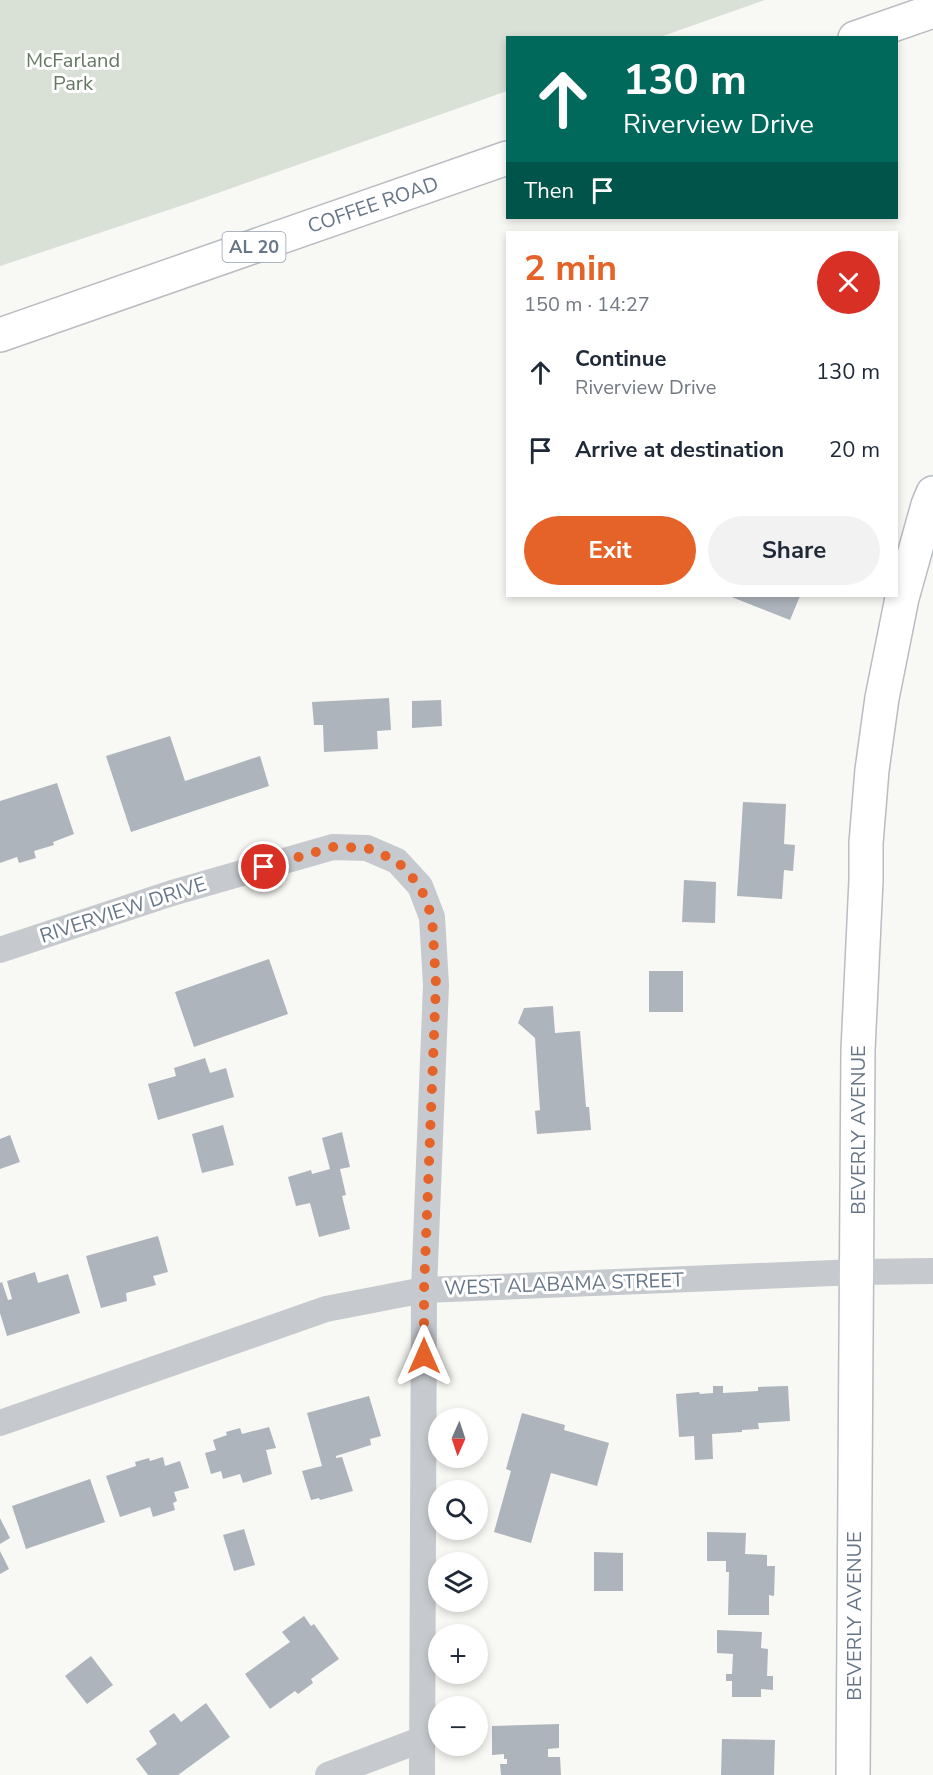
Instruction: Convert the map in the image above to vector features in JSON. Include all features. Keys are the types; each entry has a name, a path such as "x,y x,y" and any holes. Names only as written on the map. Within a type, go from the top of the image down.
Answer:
{"street":[{"path":"861,36 933,11"},
{"name":"COFFEE ROAD","path":"0,335 506,158"},
{"name":"BEVERLY AVENUE","path":"853,1775 858,1050 866,843 872,770 882,698 902,598 933,493"},
{"name":"RIVERVIEW DRIVE","path":"0,950 172,893 333,847 367,848 397,861 420,886 432,917 436,984 424,1290 422,1775"},
{"name":"WEST ALABAMA STREET","path":"0,1423 326,1309 424,1290 857,1272 933,1271"},
{"path":"328,1775 423,1739"}],"green space":[{"name":"McFarland Park","path":"0,0 765,0 663,36 506,36 506,91 192,202 0,266"}],"building":[{"path":"732,597 800,597 790,620"},
{"path":"389,698 391,730 377,731 378,749 324,752 323,725 314,725 312,702"},
{"path":"441,700 442,726 412,728 412,701"},
{"path":"170,736 185,781 260,756 269,786 131,832 106,756"},
{"path":"57,783 74,834 53,842 54,845 34,851 36,858 19,863 17,857 0,863 0,801"},
{"path":"743,802 786,804 784,844 795,845 793,871 784,870 782,899 737,896"},
{"path":"684,880 716,882 715,923 682,922"},
{"path":"269,959 288,1014 194,1047 175,992"},
{"path":"649,971 683,971 683,1012 649,1012"},
{"path":"553,1006 555,1033 580,1031 586,1107 589,1107 591,1130 537,1134 535,1111 540,1110 535,1038 518,1023 524,1008"},
{"path":"205,1058 210,1073 226,1068 234,1097 158,1120 148,1084 176,1076 174,1068"},
{"path":"223,1125 234,1165 202,1173 192,1134"},
{"path":"342,1132 350,1167 340,1169 346,1195 342,1196 350,1229 319,1237 310,1203 296,1206 288,1177 311,1170 312,1174 330,1169 322,1138"},
{"path":"10,1135 20,1162 0,1169 0,1139"},
{"path":"158,1236 168,1272 153,1276 156,1285 126,1293 127,1301 101,1308 86,1256"},
{"path":"35,1272 38,1283 68,1274 80,1313 7,1336 0,1313 0,1283 2,1282 8,1300 12,1299 7,1281"},
{"path":"713,1386 723,1386 723,1393 758,1391 758,1387 788,1386 790,1421 758,1423 759,1429 712,1434 713,1459 695,1460 694,1436 679,1437 676,1394 713,1393"},
{"path":"369,1396 381,1436 370,1439 371,1445 336,1456 336,1458 342,1457 353,1491 320,1500 319,1498 311,1500 302,1471 322,1466 307,1413"},
{"path":"522,1413 565,1425 564,1430 609,1443 597,1486 551,1473 531,1543 494,1532 511,1471 506,1469"},
{"path":"269,1427 276,1448 266,1450 272,1474 243,1483 240,1474 223,1479 221,1471 211,1474 205,1453 216,1450 213,1440 227,1435 226,1432 240,1428 242,1434"},
{"path":"163,1457 165,1466 180,1461 189,1488 174,1492 177,1501 173,1503 175,1510 153,1517 150,1507 120,1517 106,1476 136,1466 135,1462"},
{"path":"90,1479 105,1522 26,1549 12,1506"},
{"path":"0,1518 10,1538 0,1544"},
{"path":"244,1529 255,1565 234,1571 223,1535"},
{"path":"707,1532 746,1533 745,1554 767,1555 767,1566 775,1566 774,1596 769,1595 769,1615 728,1615 729,1572 726,1572 726,1561 707,1561"},
{"path":"0,1551 9,1569 0,1574"},
{"path":"594,1552 623,1553 623,1591 594,1591"},
{"path":"304,1616 311,1626 314,1624 339,1659 311,1679 313,1683 298,1694 295,1691 270,1709 245,1674 290,1642 282,1632"},
{"path":"717,1630 762,1632 761,1648 768,1649 767,1676 773,1676 773,1690 761,1689 761,1697 732,1697 732,1681 726,1681 726,1674 732,1674 733,1654 717,1653"},
{"path":"91,1656 113,1685 87,1704 65,1676"},
{"path":"206,1703 230,1737 178,1775 148,1775 136,1759 157,1744 149,1731 174,1713 181,1722"},
{"path":"559,1724 559,1748 548,1749 548,1757 560,1757 561,1775 501,1775 500,1764 507,1764 507,1759 504,1759 504,1754 492,1755 492,1726"},
{"path":"722,1739 775,1740 774,1775 721,1775"}],"route":[{"path":"264,867 333,847 367,848 397,861 420,886 432,917 436,984 424,1290 424,1356"}]}
